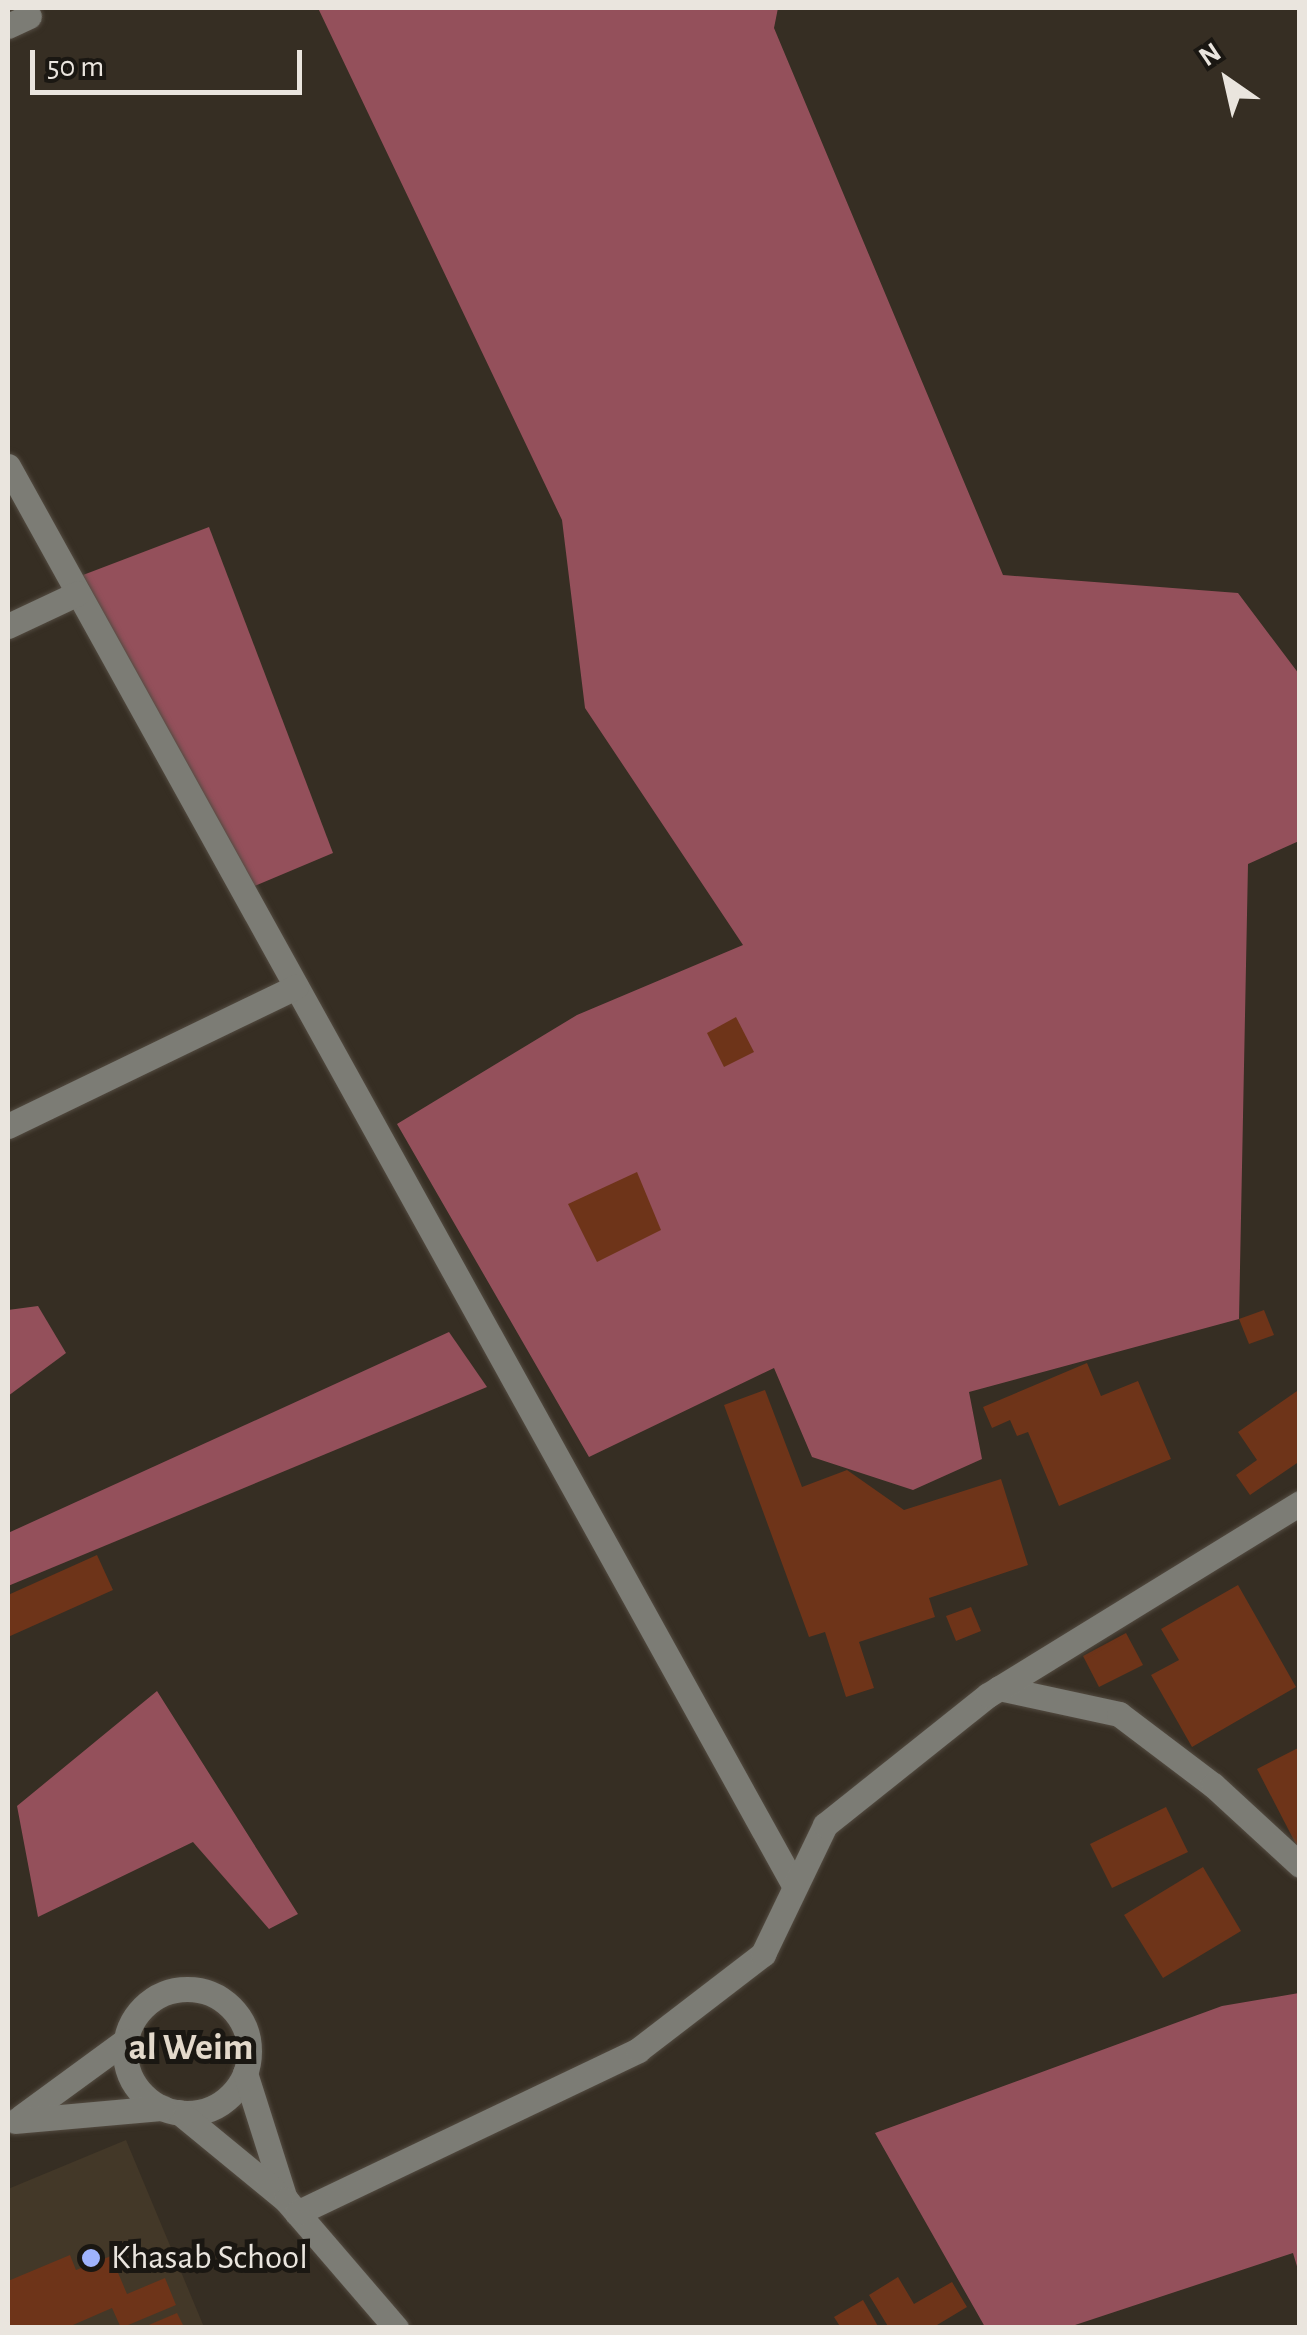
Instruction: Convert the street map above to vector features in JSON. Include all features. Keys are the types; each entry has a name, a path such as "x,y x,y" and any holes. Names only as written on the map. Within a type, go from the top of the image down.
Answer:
{"street":[{"path":"8,466 795,1887"},
{"path":"8,626 78,592"},
{"path":"8,1126 296,987"},
{"path":"291,2207 638,2050 763,1954 826,1825 999,1688 1300,1503"},
{"path":"999,1688 1120,1714 1212,1785 1300,1865"},
{"path":"11,2122 125,2041 148,2002 192,1988 214,1994 245,2028 245,2073 291,2207"},
{"path":"125,2041 135,2085 291,2207 396,2328"},
{"path":"11,2122 214,2107 245,2073"}],"shaded area":[{"path":"318,8 778,8 774,28 1003,575 1238,593 1299,674 1299,841 1248,864 1239,1319 969,1392 982,1459 913,1490 812,1457 774,1368 589,1457 397,1124 577,1015 743,945 585,708 562,520"},
{"path":"209,527 333,853 252,887 83,575"},
{"path":"38,1306 66,1353 8,1396 8,1310"},
{"path":"449,1332 487,1387 8,1586 8,1533"},
{"path":"157,1691 298,1914 269,1929 193,1842 38,1917 17,1806"},
{"path":"1299,1993 1299,2273 1293,2253 1069,2327 985,2327 875,2133 1222,2006"},
{"name":"Khasab School","path":"126,2140 204,2327 8,2328 8,2189"}],"building":[{"path":"736,1017 754,1052 724,1067 707,1033"},
{"path":"637,1172 661,1230 597,1262 568,1204"},
{"path":"1264,1310 1274,1335 1249,1344 1239,1319"},
{"path":"1087,1363 1101,1396 1138,1381 1171,1459 1059,1506 1028,1432 1017,1436 1010,1420 992,1428 983,1407"},
{"path":"1300,1389 1300,1461 1250,1495 1236,1475 1257,1460 1238,1432"},
{"path":"765,1390 802,1487 847,1470 904,1510 1001,1479 1028,1565 929,1598 935,1617 859,1642 874,1688 846,1697 825,1632 809,1637 724,1405"},
{"path":"97,1555 113,1590 8,1637 8,1595"},
{"path":"1238,1585 1296,1687 1192,1747 1151,1675 1179,1660 1161,1629"},
{"path":"971,1607 981,1631 956,1641 946,1616"},
{"path":"1126,1633 1143,1665 1099,1687 1083,1656"},
{"path":"1300,1747 1300,1852 1257,1769"},
{"path":"1166,1807 1188,1852 1112,1888 1090,1844"},
{"path":"1203,1867 1241,1931 1163,1978 1124,1915"},
{"path":"70,2255 76,2270 111,2256 127,2294 165,2278 176,2305 121,2328 112,2308 66,2328 8,2328 8,2281"},
{"path":"898,2277 914,2304 952,2282 967,2307 932,2328 889,2328 869,2295"},
{"path":"863,2300 879,2328 841,2328 834,2317"},
{"path":"177,2313 184,2327 144,2327"}],"place":[{"name":"Khasab School","path":"91,2258"}],"district":[{"name":"al Weim","path":"191,2049"}]}
